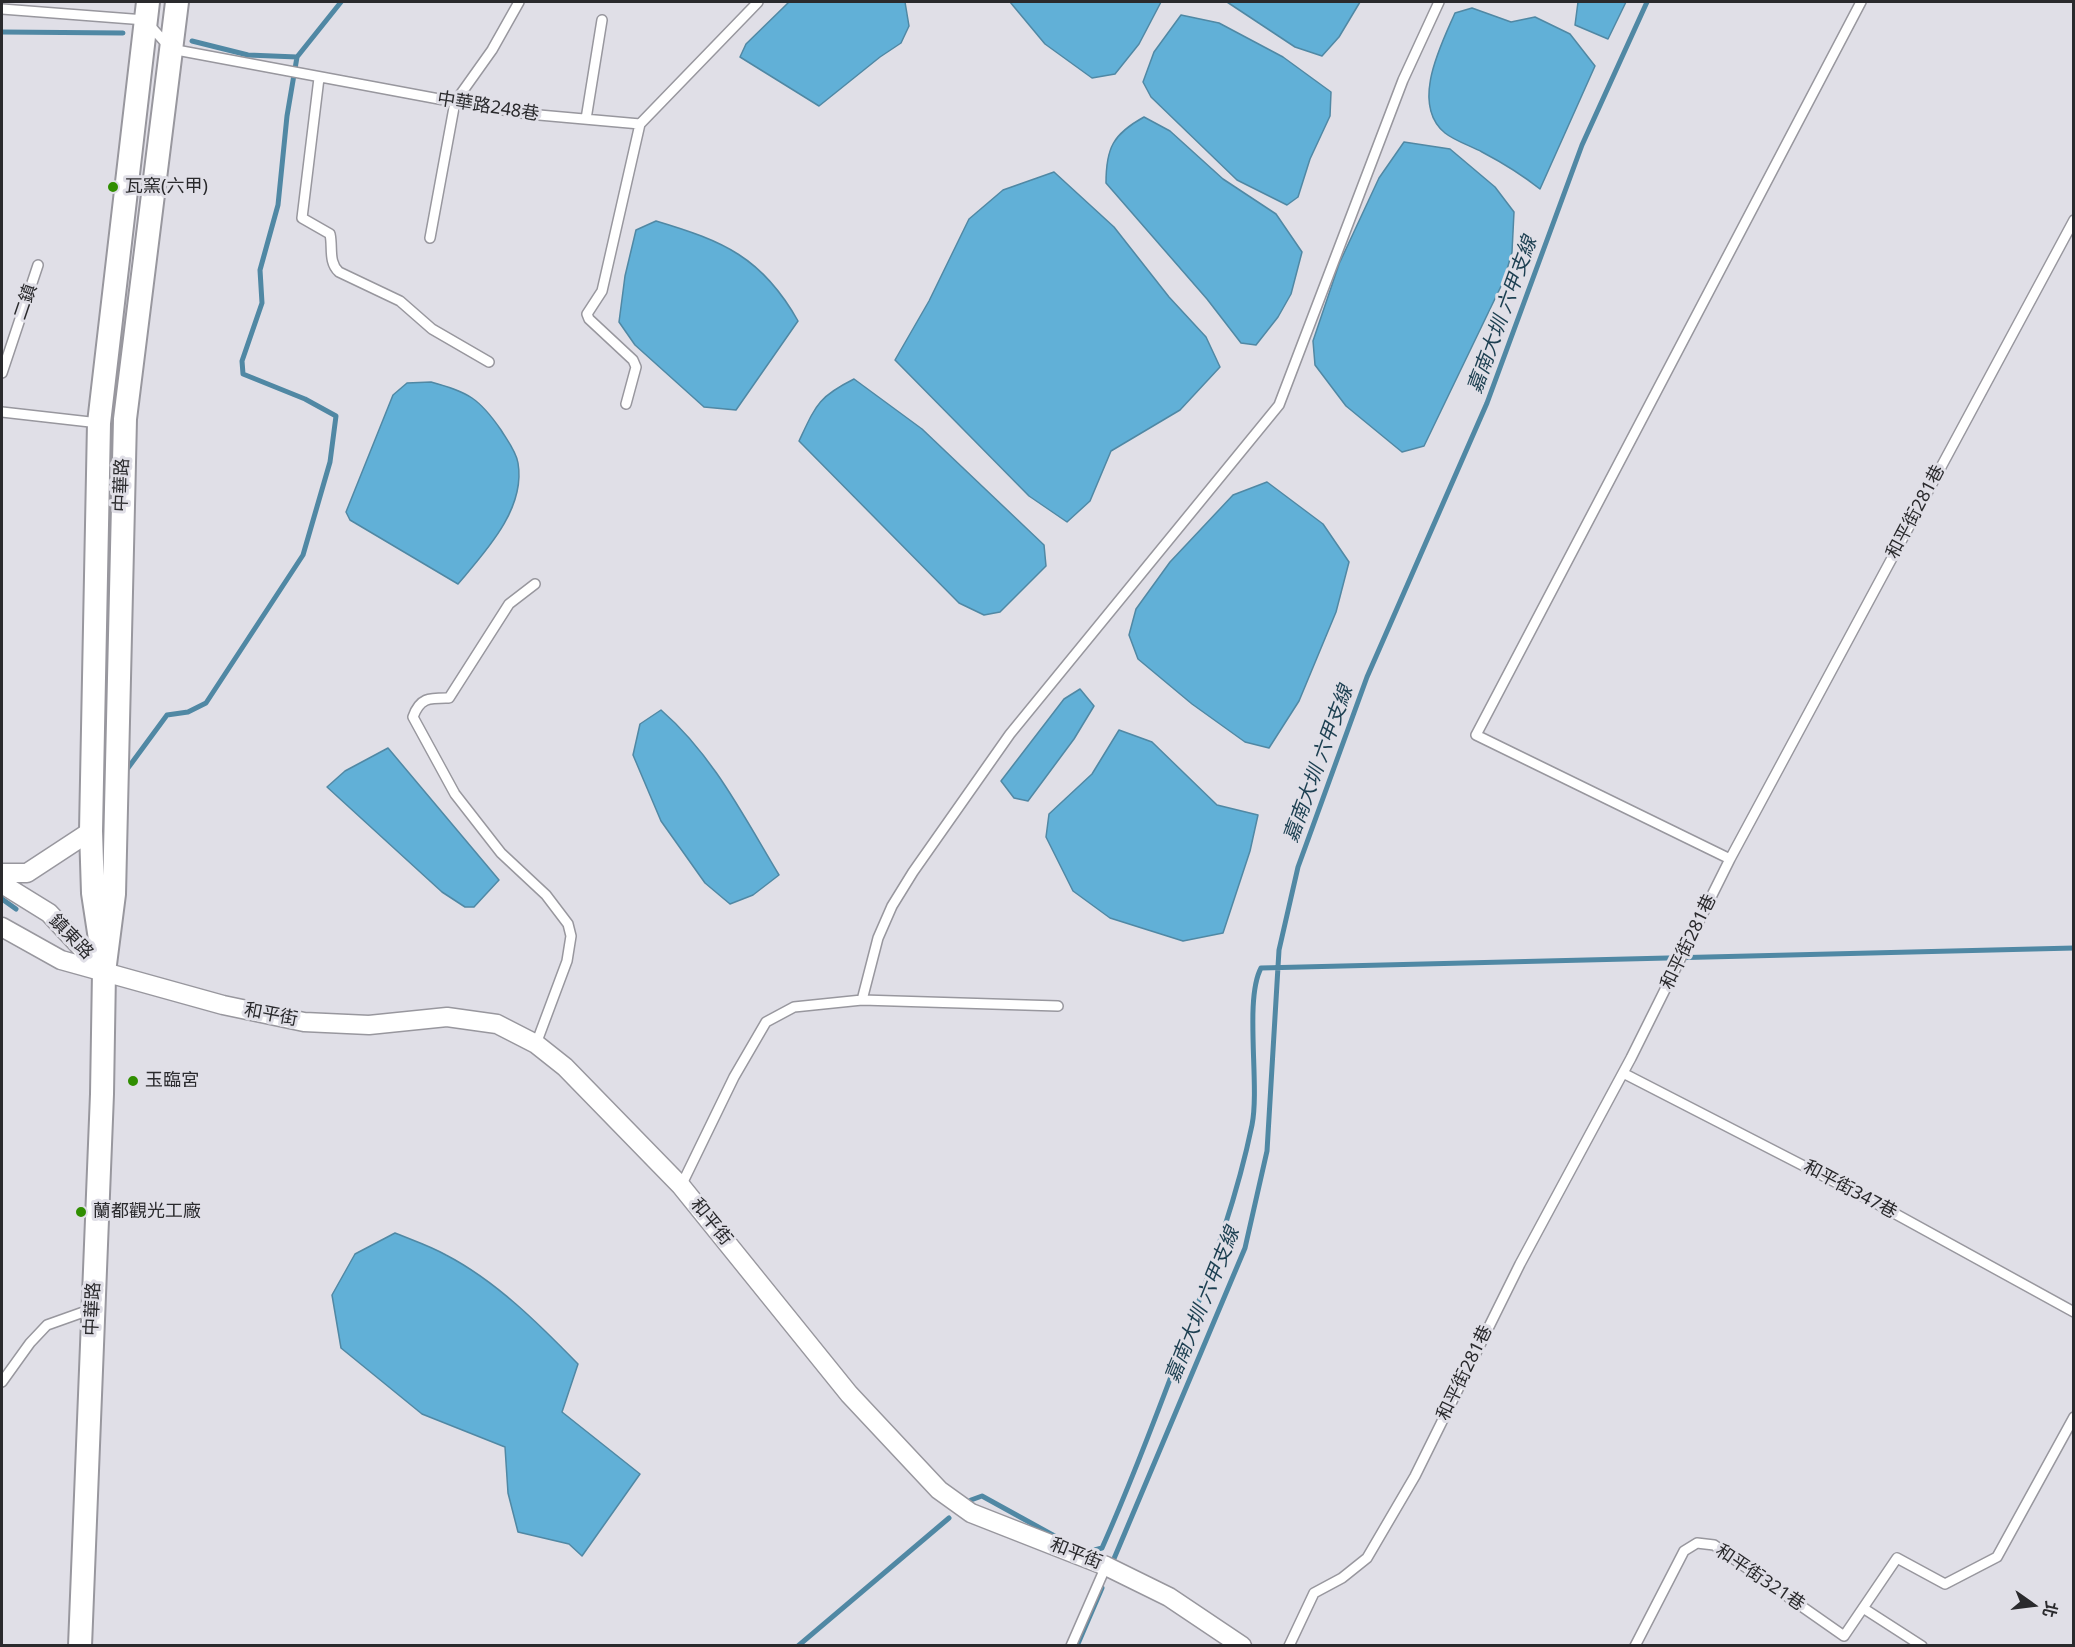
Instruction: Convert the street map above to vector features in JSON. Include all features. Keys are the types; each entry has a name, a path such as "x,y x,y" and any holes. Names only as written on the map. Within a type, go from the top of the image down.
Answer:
{"street":[{"name":"中華路","path":"80,1646 101,1117 104,972 114,894 125,419 177,2"},
{"name":"中華路","path":"104,972 93,893 92,831 99,423 146,11"},
{"path":"2,873 27,873 92,831"},
{"name":"鎮東路","path":"2,884 49,914 104,972"},
{"name":"鎮東路","path":"5,932 61,960 104,972"},
{"name":"和平街","path":"104,972 223,1005 304,1022 369,1025 447,1017 497,1024 536,1044 565,1067 681,1186 849,1394 939,1490 971,1513 1106,1566 1169,1597 1242,1646"}],"lane":[{"path":"430,238 454,102 492,50 519,2"},
{"path":"627,404 636,367 633,360 589,319 587,314 602,291 640,124 758,2"},
{"path":"862,1000 878,938 892,906 919,863 1010,734 1279,405 1403,80 1439,2"},
{"path":"1730,859 1476,735 1861,2"},
{"path":"2,9 146,11 171,49"},
{"path":"586,119 602,20"},
{"name":"中華路248巷","path":"171,49 320,78 528,114 640,124"},
{"path":"320,78 302,218 330,234 331,256 334,267 339,272 400,301 432,329 489,362"},
{"name":"和平街281巷","path":"1289,1646 1314,1593 1342,1578 1367,1558 1415,1476 1520,1264 1623,1073 1730,859 2073,220"},
{"name":"二鎮","path":"2,373 38,266"},
{"path":"2,412 99,423"},
{"path":"535,584 509,604 449,698 426,698 418,703 413,717 455,794 501,853 546,895 568,924 571,936 567,961 536,1044"},
{"path":"681,1186 734,1077 766,1022 794,1007 862,1000 1058,1006"},
{"name":"和平街347巷","path":"1623,1073 1872,1201 2073,1312"},
{"path":"2,1382 30,1343 47,1326 92,1309"},
{"path":"1838,1646 1897,1558 1945,1584 1997,1557 2073,1417"},
{"name":"和平街321巷","path":"1635,1646 1684,1551 1697,1543 1714,1545 1844,1636"},
{"path":"1071,1646 1106,1566"},
{"path":"1863,1608 1922,1646"}],"water":[{"path":"789,2 905,2 909,26 901,43 819,106 740,57 746,44"},
{"path":"1010,2 1161,2 1139,44 1115,74 1092,78 1045,44"},
{"path":"1227,2 1360,2 1339,37 1322,56 1295,47"},
{"path":"1578,2 1626,2 1608,39 1575,25"},
{"path":"1472,8 1511,22 1535,17 1570,34 1595,66 1540,189 1505,165 1449,136 1435,121 1430,107 1429,91 1436,57 1455,13"},
{"path":"1181,15 1219,23 1283,57 1331,92 1330,116 1310,159 1298,197 1287,205 1237,180 1151,97 1143,82 1154,52"},
{"path":"1144,117 1170,131 1223,179 1276,214 1302,252 1291,294 1278,317 1256,345 1241,343 1207,299 1106,183 1106,171 1113,143 1133,123"},
{"path":"1404,142 1450,149 1495,187 1514,212 1512,252 1504,280 1424,446 1402,452 1346,406 1315,365 1313,341 1339,264 1379,178"},
{"path":"1054,172 1114,227 1169,297 1206,337 1220,367 1180,410 1111,451 1090,501 1067,522 1029,496 895,360 929,301 969,219 1003,190"},
{"path":"656,221 701,236 739,255 770,281 798,321 736,410 704,407 635,345 619,322 625,276 636,230"},
{"path":"854,379 922,429 1044,545 1046,566 1000,612 984,615 959,603 799,441 819,403 833,391"},
{"path":"431,382 464,393 479,403 501,430 518,463 519,480 510,513 491,544 458,584 350,520 346,512 393,395 407,383"},
{"path":"1267,482 1323,524 1349,562 1336,612 1299,701 1269,748 1245,742 1192,704 1138,659 1129,635 1136,609 1170,562 1233,495"},
{"path":"1080,689 1094,706 1074,739 1028,801 1014,798 1001,781 1064,699"},
{"path":"661,710 680,728 712,767 779,875 753,895 730,904 705,883 661,821 633,755 640,724"},
{"path":"1119,730 1152,742 1217,805 1258,815 1250,851 1223,933 1183,941 1110,918 1073,891 1046,837 1049,814 1092,774"},
{"path":"388,748 499,880 474,907 465,907 442,892 327,787 345,771"},
{"path":"395,1233 440,1252 482,1277 532,1319 578,1364 562,1412 640,1474 582,1556 569,1544 518,1532 508,1493 505,1447 422,1414 341,1348 332,1295 355,1254"}],"waterway":[{"path":"192,41 248,55 297,57 341,2"},
{"name":"嘉南大圳 六甲支線","path":"1113,1561 1245,1248 1267,1151 1279,950 1298,867 1367,677 1487,403 1582,145 1647,2"},
{"path":"2,32 123,33"},
{"path":"128,768 167,715 188,712 206,703 303,555 330,462 336,416 305,399 243,374 242,361 262,303 260,270 278,205 287,116 297,57"},
{"path":"2,899 16,909"},
{"path":"1087,1552 1102,1548 1123,1499 1181,1350 1230,1211 1252,1125 1254,1000 1256,982 1261,968 2074,948"},
{"path":"971,1500 982,1496 1060,1539"},
{"path":"798,1646 949,1518"},
{"name":"嘉南大圳 六甲支線","path":"1077,1646 1102,1588"}],"place":[{"name":"瓦窯(六甲)","path":"113,187"},
{"name":"玉臨宮","path":"133,1081"},
{"name":"蘭都觀光工廠","path":"81,1212"}]}
